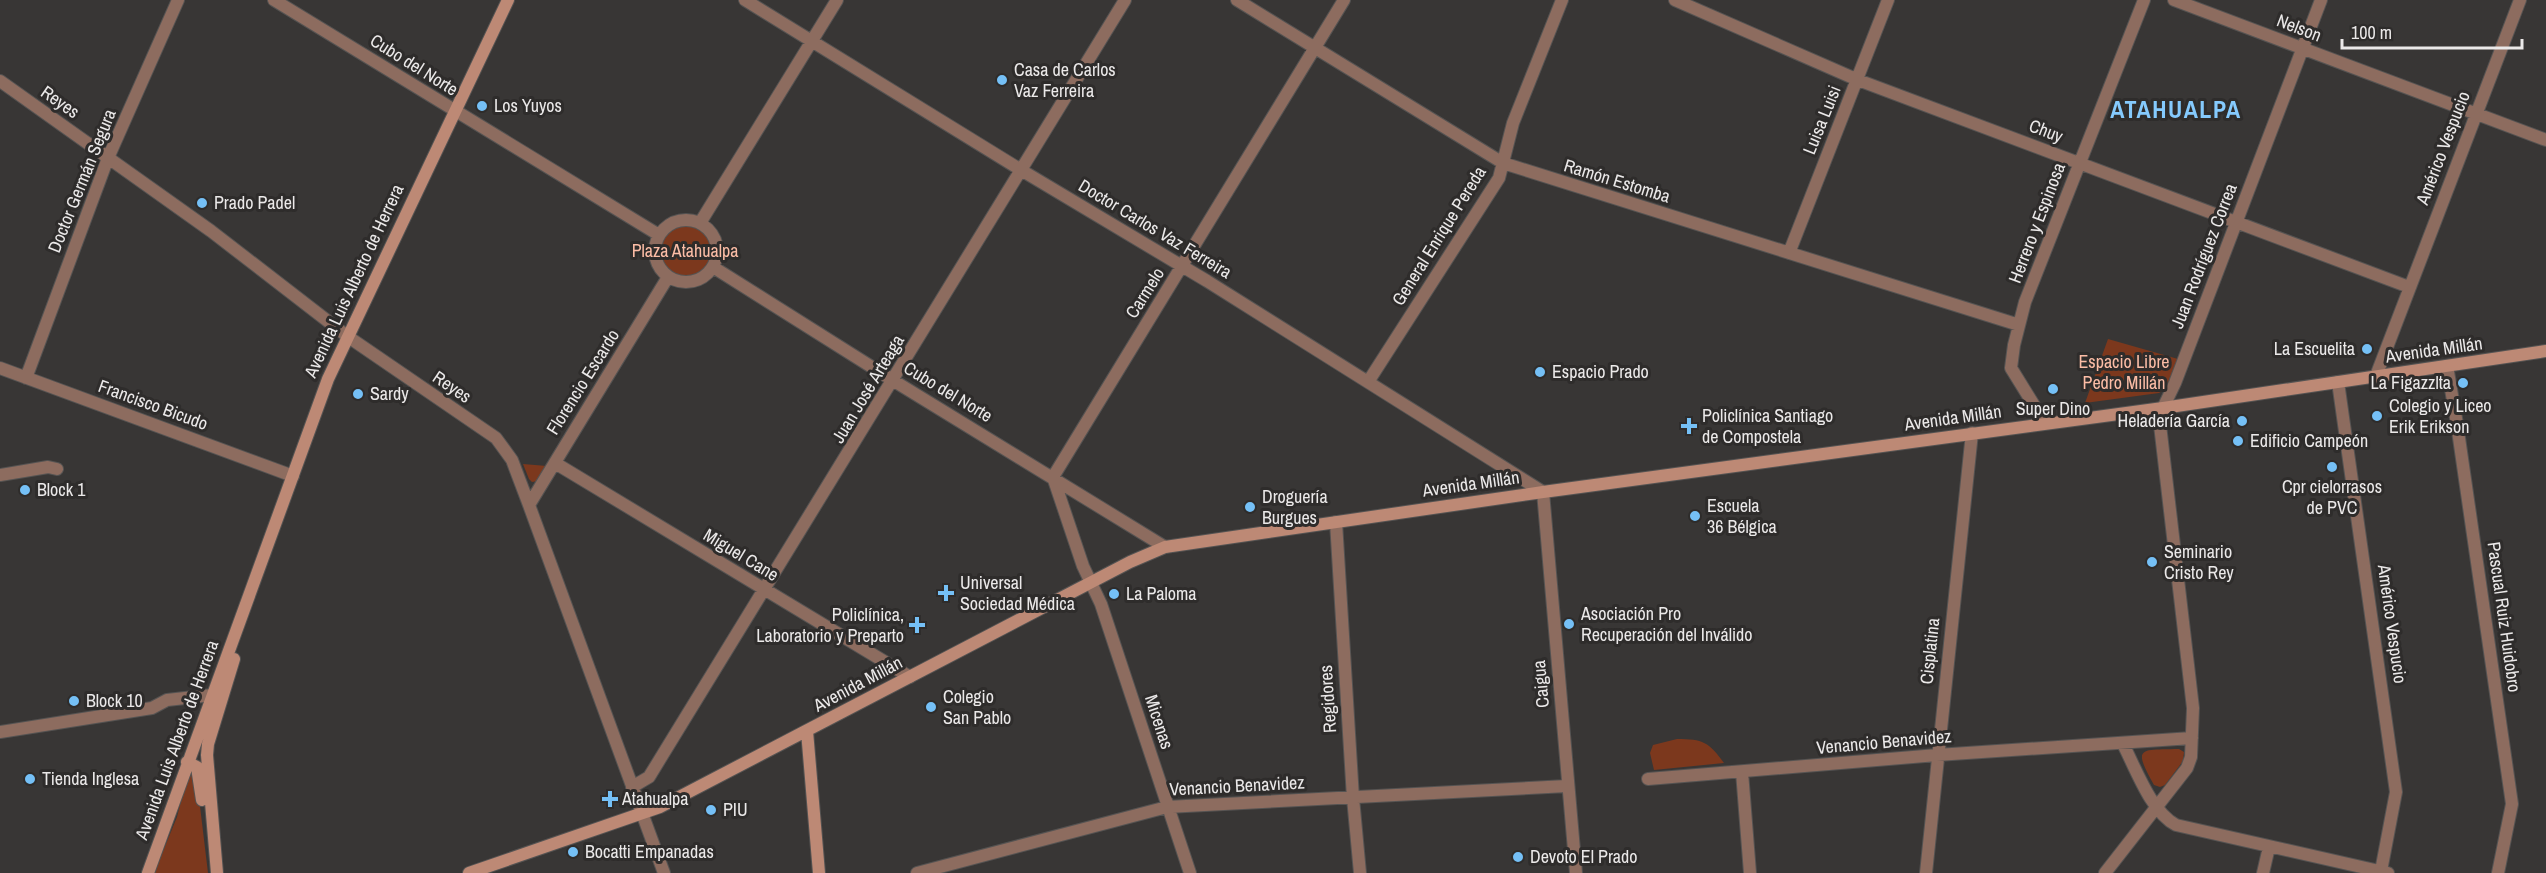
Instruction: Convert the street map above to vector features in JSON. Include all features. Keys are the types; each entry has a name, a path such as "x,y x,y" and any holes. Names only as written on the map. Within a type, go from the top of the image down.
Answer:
{"main road":[{"name":"Avenida Luis Alberto de Herrera","path":"148,873 328,379 453,111 508,0"},
{"name":"Avenida Millán","path":"469,873 642,814 684,796 1091,582 1165,547 1543,492 2163,408 2546,351"},
{"name":"Avenida Luis Alberto de Herrera","path":"217,873 206,766 208,744 248,613 253,585"},
{"path":"807,731 819,873"},
{"path":"187,762 196,767 203,807 213,834"}],"street":[{"name":"Doctor Germán Segura","path":"26,378 108,158 178,0"},
{"name":"Cubo del Norte","path":"273,0 659,235"},
{"name":"Doctor Carlos Vaz Ferreira","path":"745,0 1021,170 1183,266 1543,492"},
{"path":"700,223 837,0"},
{"name":"Juan José Arteaga","path":"632,787 650,777 1125,0"},
{"name":"Ramón Estomba","path":"1237,0 1503,163 2019,326"},
{"name":"Carmelo","path":"1053,477 1344,0"},
{"name":"General Enrique Pereda","path":"1368,382 1494,185 1503,163 1513,123 1562,0"},
{"name":"Chuy","path":"1675,0 1858,80 2409,287"},
{"name":"Luisa Luisi","path":"1789,254 1888,0"},
{"name":"Herrero y Espinosa","path":"2044,423 2011,368 2019,326 2025,302 2144,0"},
{"name":"Nelson","path":"2174,0 2546,140"},
{"name":"Juan Rodríguez Correa","path":"2105,873 2190,763 2193,708 2160,425 2163,408 2175,383 2321,0"},
{"name":"Américo Vespucio","path":"2376,376 2520,0"},
{"name":"Reyes","path":"0,81 6,89 211,231 347,336 496,438 512,460 664,873"},
{"path":"693,220 700,223 709,230 716,244 717,256 713,267 701,279 678,282 662,272 656,260 655,246 659,235 665,228 678,221 693,220"},
{"name":"Cubo del Norte","path":"713,267 1165,547"},
{"name":"Florencio Escardo","path":"529,505 668,277"},
{"name":"Pascual Ruiz Huidobro","path":"2447,366 2512,804 2498,873"},
{"name":"Francisco Bicudo","path":"0,368 293,476"},
{"name":"Américo Vespucio","path":"2338,382 2396,792 2385,872"},
{"name":"Cisplatina","path":"1926,873 1972,433"},
{"name":"Miguel Cane","path":"555,463 910,676"},
{"path":"0,475 48,467 57,469"},
{"path":"1053,477 1083,566 1091,582"},
{"name":"Caigua","path":"1543,492 1576,873"},
{"name":"Regidores","path":"1336,522 1353,798 1360,873"},
{"name":"Micenas","path":"1091,582 1101,604 1190,873"},
{"path":"0,732 152,708 166,700 212,695"},
{"name":"Venancio Benavidez","path":"1648,779 1937,755 2192,738"},
{"path":"2123,744 2156,807 2166,820 2176,825 2385,872"},
{"path":"1742,772 1750,873"},
{"name":"Venancio Benavidez","path":"917,873 1167,807 1567,786"},
{"path":"2263,873 2269,847"}],"green space":[{"name":"Plaza Atahualpa","path":"685,225 695,227 703,233 709,241 711,251 709,261 703,269 695,275 685,277 675,275 667,269 661,261 659,251 661,241 667,233 675,227"},
{"name":"Espacio Libre Pedro Millán","path":"2108,339 2178,359 2168,387 2159,393 2085,403"},
{"path":"523,464 547,466 538,481 532,482"},
{"path":"1677,739 1705,743 1724,763 1654,770 1650,753 1653,745"},
{"path":"2179,749 2184,752 2183,761 2165,785 2160,787 2154,785 2143,763 2144,753"},
{"path":"189,768 196,773 208,873 154,873 177,817"}],"place":[{"name":"Casa de Carlos Vaz Ferreira","path":"1002,80"},
{"name":"Los Yuyos","path":"482,106"},
{"name":"Prado Padel","path":"202,203"},
{"name":"La Escuelita","path":"2367,349"},
{"name":"Espacio Prado","path":"1540,372"},
{"name":"La Figazzlta","path":"2463,383"},
{"name":"Super Dino","path":"2053,389"},
{"name":"Sardy","path":"358,394"},
{"name":"Colegio y Liceo Erik Erikson","path":"2377,416"},
{"name":"Heladería García","path":"2242,421"},
{"name":"Policlínica Santiago de Compostela","path":"1689,426"},
{"name":"Edificio Campeón","path":"2238,441"},
{"name":"Cpr cielorrasos de PVC","path":"2332,467"},
{"name":"Block 1","path":"25,490"},
{"name":"Droguería Burgues","path":"1250,507"},
{"name":"Escuela 36 Bélgica","path":"1695,516"},
{"name":"Seminario Cristo Rey","path":"2152,562"},
{"name":"Universal Sociedad Médica","path":"946,593"},
{"name":"La Paloma","path":"1114,594"},
{"name":"Asociación Pro Recuperación del Inválido","path":"1569,624"},
{"name":"Policlínica, Laboratorio y Preparto","path":"917,625"},
{"name":"Block 10","path":"74,701"},
{"name":"Colegio San Pablo","path":"931,707"},
{"name":"Tienda Inglesa","path":"30,779"},
{"name":"Atahualpa","path":"610,799"},
{"name":"PIU","path":"711,810"},
{"name":"Bocatti Empanadas","path":"573,852"},
{"name":"Devoto El Prado","path":"1518,857"}],"district":[{"name":"ATAHUALPA","path":"2176,110"}]}
